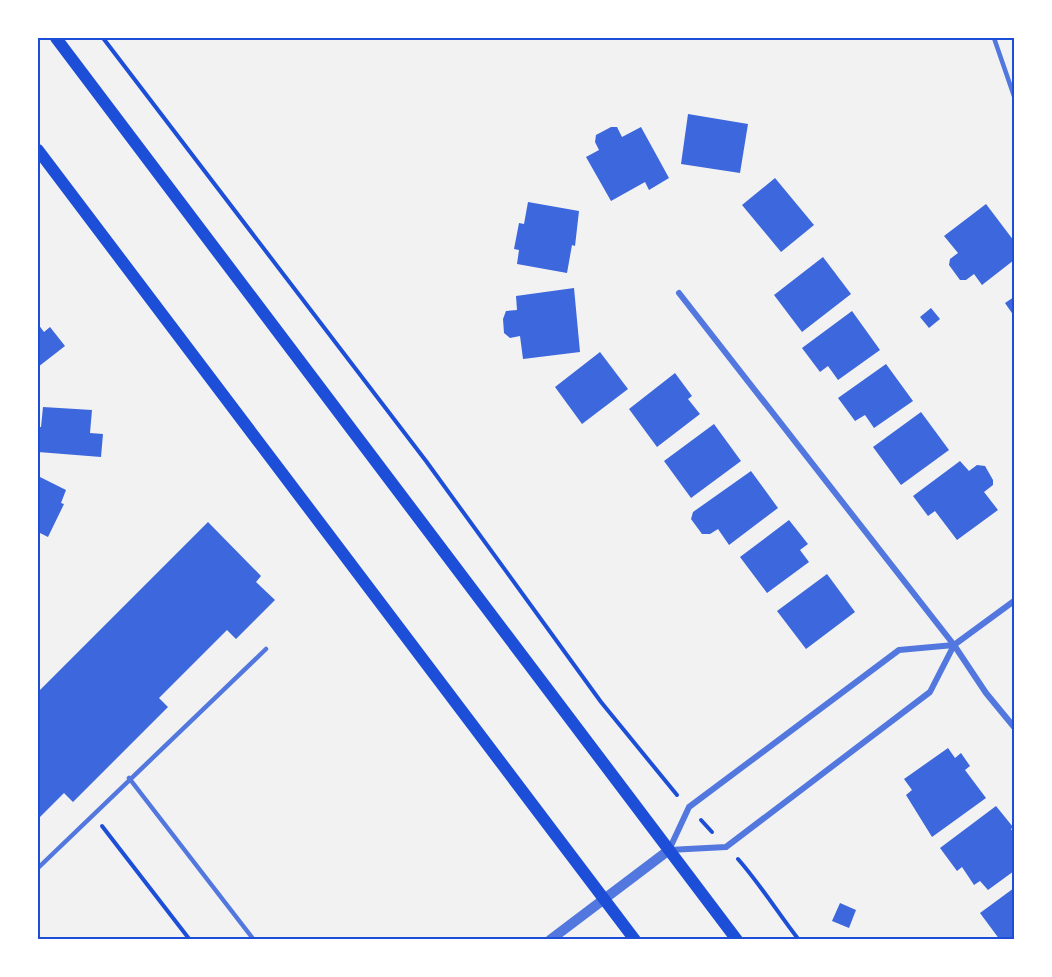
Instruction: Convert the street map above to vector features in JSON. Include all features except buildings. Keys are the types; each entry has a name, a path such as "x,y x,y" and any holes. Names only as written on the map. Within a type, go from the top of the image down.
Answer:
{"main road":[{"path":"56,38 737,939"},
{"path":"38,150 635,939"}],"street":[{"path":"679,293 954,645 986,693 1014,727"},
{"path":"669,850 726,847 732,840 930,692 954,645 1014,601"},
{"path":"550,939 669,850 688,807 899,650 954,645"}],"lane":[{"path":"994,38 1014,96"},
{"path":"38,867 266,650"},
{"path":"129,778 254,939"}],"path":[{"path":"103,38 426,461 601,702 657,774 754,876 760,890 799,939"},
{"path":"91,815 111,836 190,939"}]}
